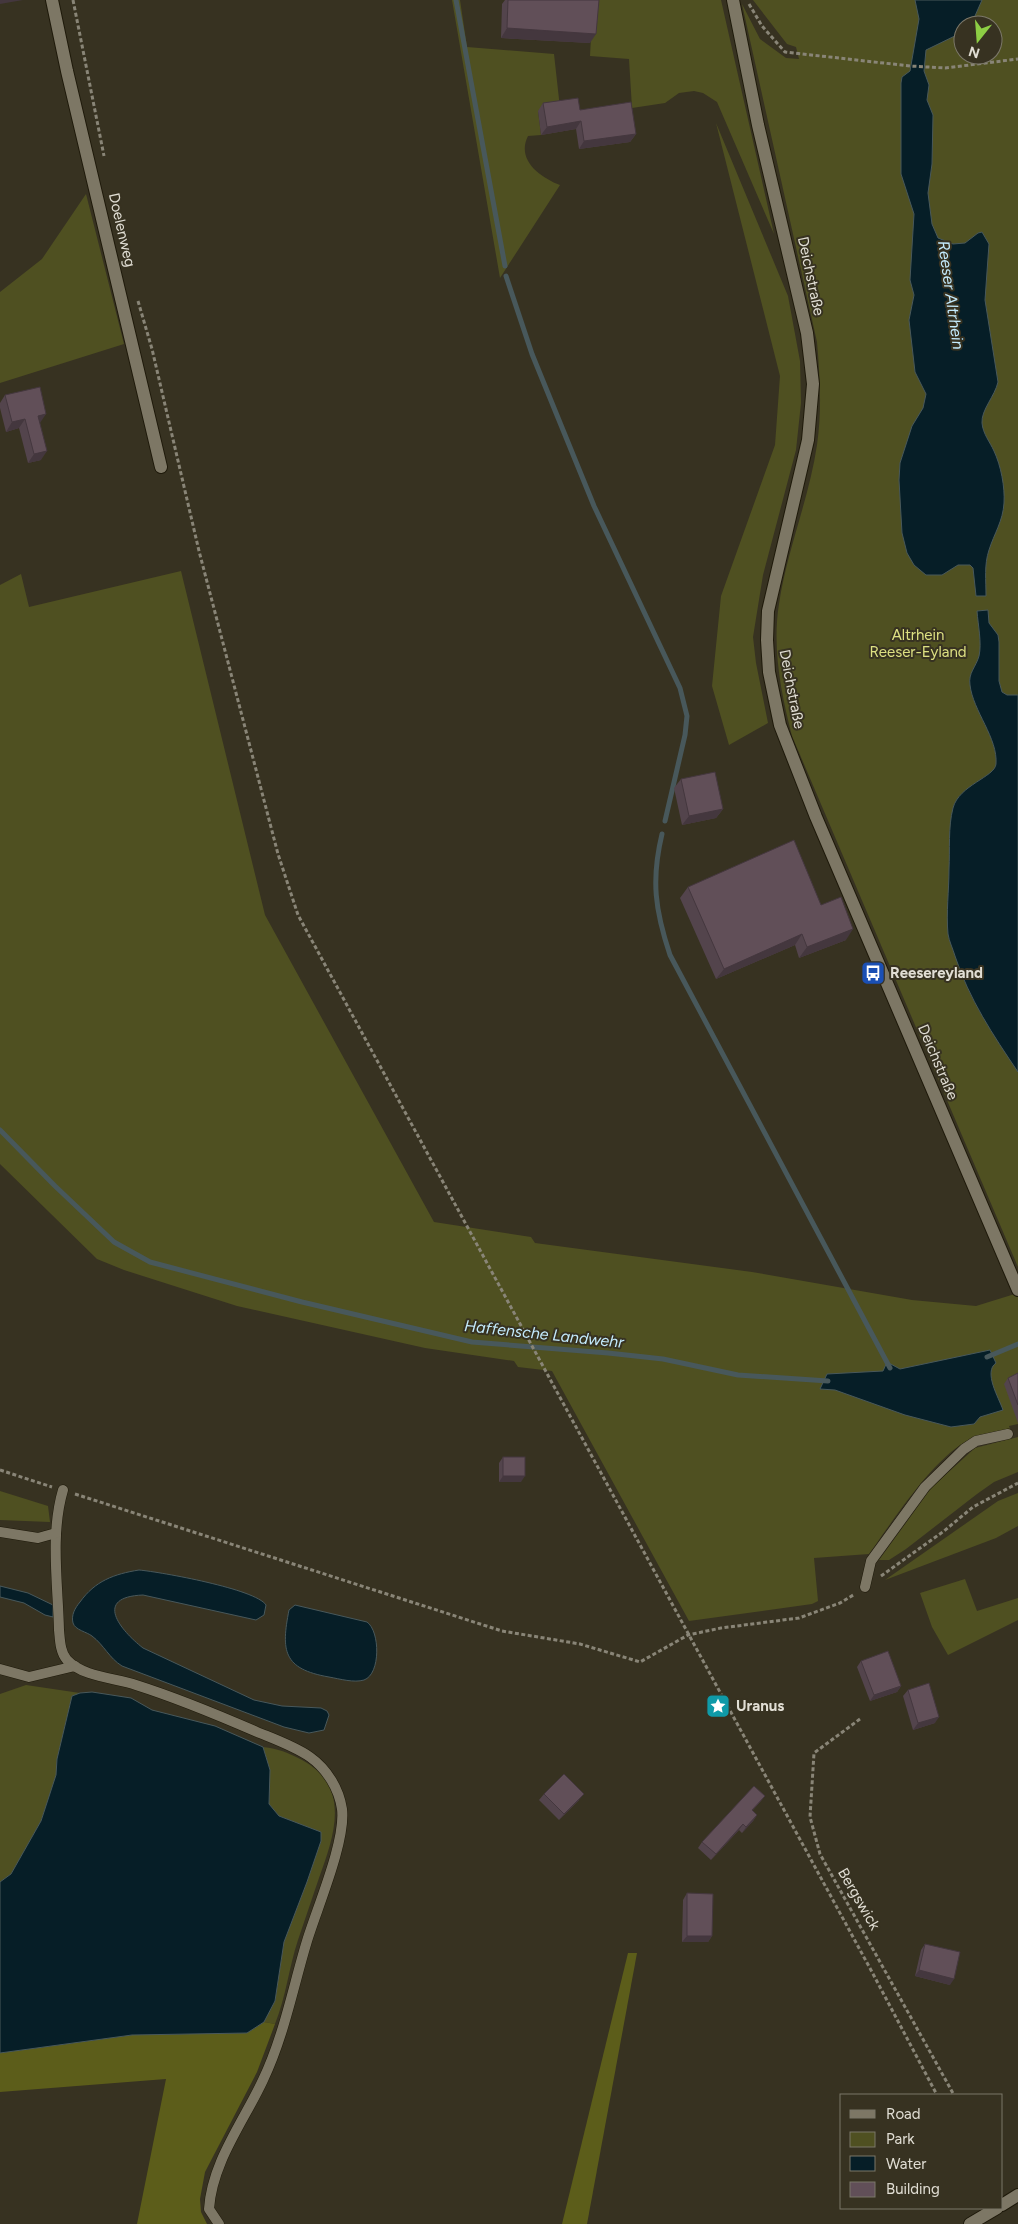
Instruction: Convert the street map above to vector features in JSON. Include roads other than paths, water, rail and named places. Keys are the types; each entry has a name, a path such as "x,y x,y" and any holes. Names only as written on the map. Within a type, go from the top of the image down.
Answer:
{"street":[{"name":"Doelenweg","path":"52,0 66,71 161,467"},
{"name":"Deichstraße","path":"733,0 758,124 807,333 813,384 808,440 768,611 769,672 780,725 816,817 1018,1290"},
{"path":"1003,2204 1018,2195"},
{"path":"970,2224 995,2209"}],"lane":[{"path":"865,1588 871,1561 925,1487 964,1449 976,1441 1008,1434"},
{"path":"63,1490 58,1508 56,1533 60,1646 65,1658 74,1666 93,1674 136,1685 233,1722 310,1757 326,1772 337,1790 341,1807 342,1821 339,1840 307,1943 290,2006 264,2078 215,2176 210,2208 219,2224"},
{"path":"0,1532 38,1538 56,1533"},
{"path":"0,1669 29,1677 74,1666"}],"water":[{"name":"Reeser Altrhein","path":"915,0 982,0 975,15 953,15 953,37 926,50 924,71 929,85 927,100 933,115 932,164 928,193 932,224 938,238 953,244 965,243 982,232 989,244 985,300 998,382 982,418 982,423 985,434 999,463 1004,497 1002,516 986,561 986,596 976,596 973,568 970,565 958,565 942,575 926,575 914,565 907,553 902,533 900,463 912,426 923,408 926,394 915,372 909,320 914,295 910,280 914,214 901,174 901,83 902,77 910,71 919,19"},
{"path":"988,610 989,623 998,635 999,681 1002,692 1007,695 1018,695 1018,1072 974,1002 950,942 947,926 950,831 953,808 962,793 990,773 996,764 993,744 972,695 970,685 971,673 978,660 980,651 977,611"},
{"path":"990,1350 996,1363 992,1367 991,1379 1003,1410 980,1417 974,1424 951,1427 905,1415 835,1390 820,1389 827,1374 883,1371 887,1362 900,1369"},
{"path":"139,1570 227,1587 259,1599 266,1605 264,1615 256,1620 143,1595 128,1597 119,1602 115,1608 120,1624 134,1641 143,1648 254,1700 282,1706 321,1708 327,1711 329,1715 324,1730 309,1733 284,1727 122,1666 96,1640 74,1625 73,1614 75,1609 92,1589 113,1576"},
{"path":"0,1586 28,1593 53,1605 53,1617 45,1615 24,1603 0,1597"},
{"path":"295,1605 367,1622 374,1634 377,1652 376,1661 370,1676 360,1681 342,1680 314,1674 294,1663 289,1656 285,1637 289,1610"},
{"path":"92,1692 131,1698 152,1710 215,1726 263,1747 270,1770 269,1804 279,1816 321,1832 321,1841 284,1942 275,2001 264,2022 247,2033 132,2035 0,2053 0,1882 11,1874 41,1821 56,1775 57,1759 72,1696"}],"waterway":[{"path":"456,0 505,266"},
{"path":"506,276 532,354 594,506 680,688 687,716 685,735 665,821"},
{"path":"662,834 656,866 656,895 661,924 670,955 890,1368"},
{"name":"Haffensche Landwehr","path":"0,1130 114,1242 150,1262 302,1302 472,1342 663,1359 738,1375 828,1381"},
{"name":"Haffensche Landwehr","path":"987,1357 1018,1344"}],"place":[{"name":"Reesereyland","path":"873,973"},
{"name":"Uranus","path":"718,1706"}],"park label":[{"name":"Altrhein Reeser-Eyland","path":"918,644"}]}
